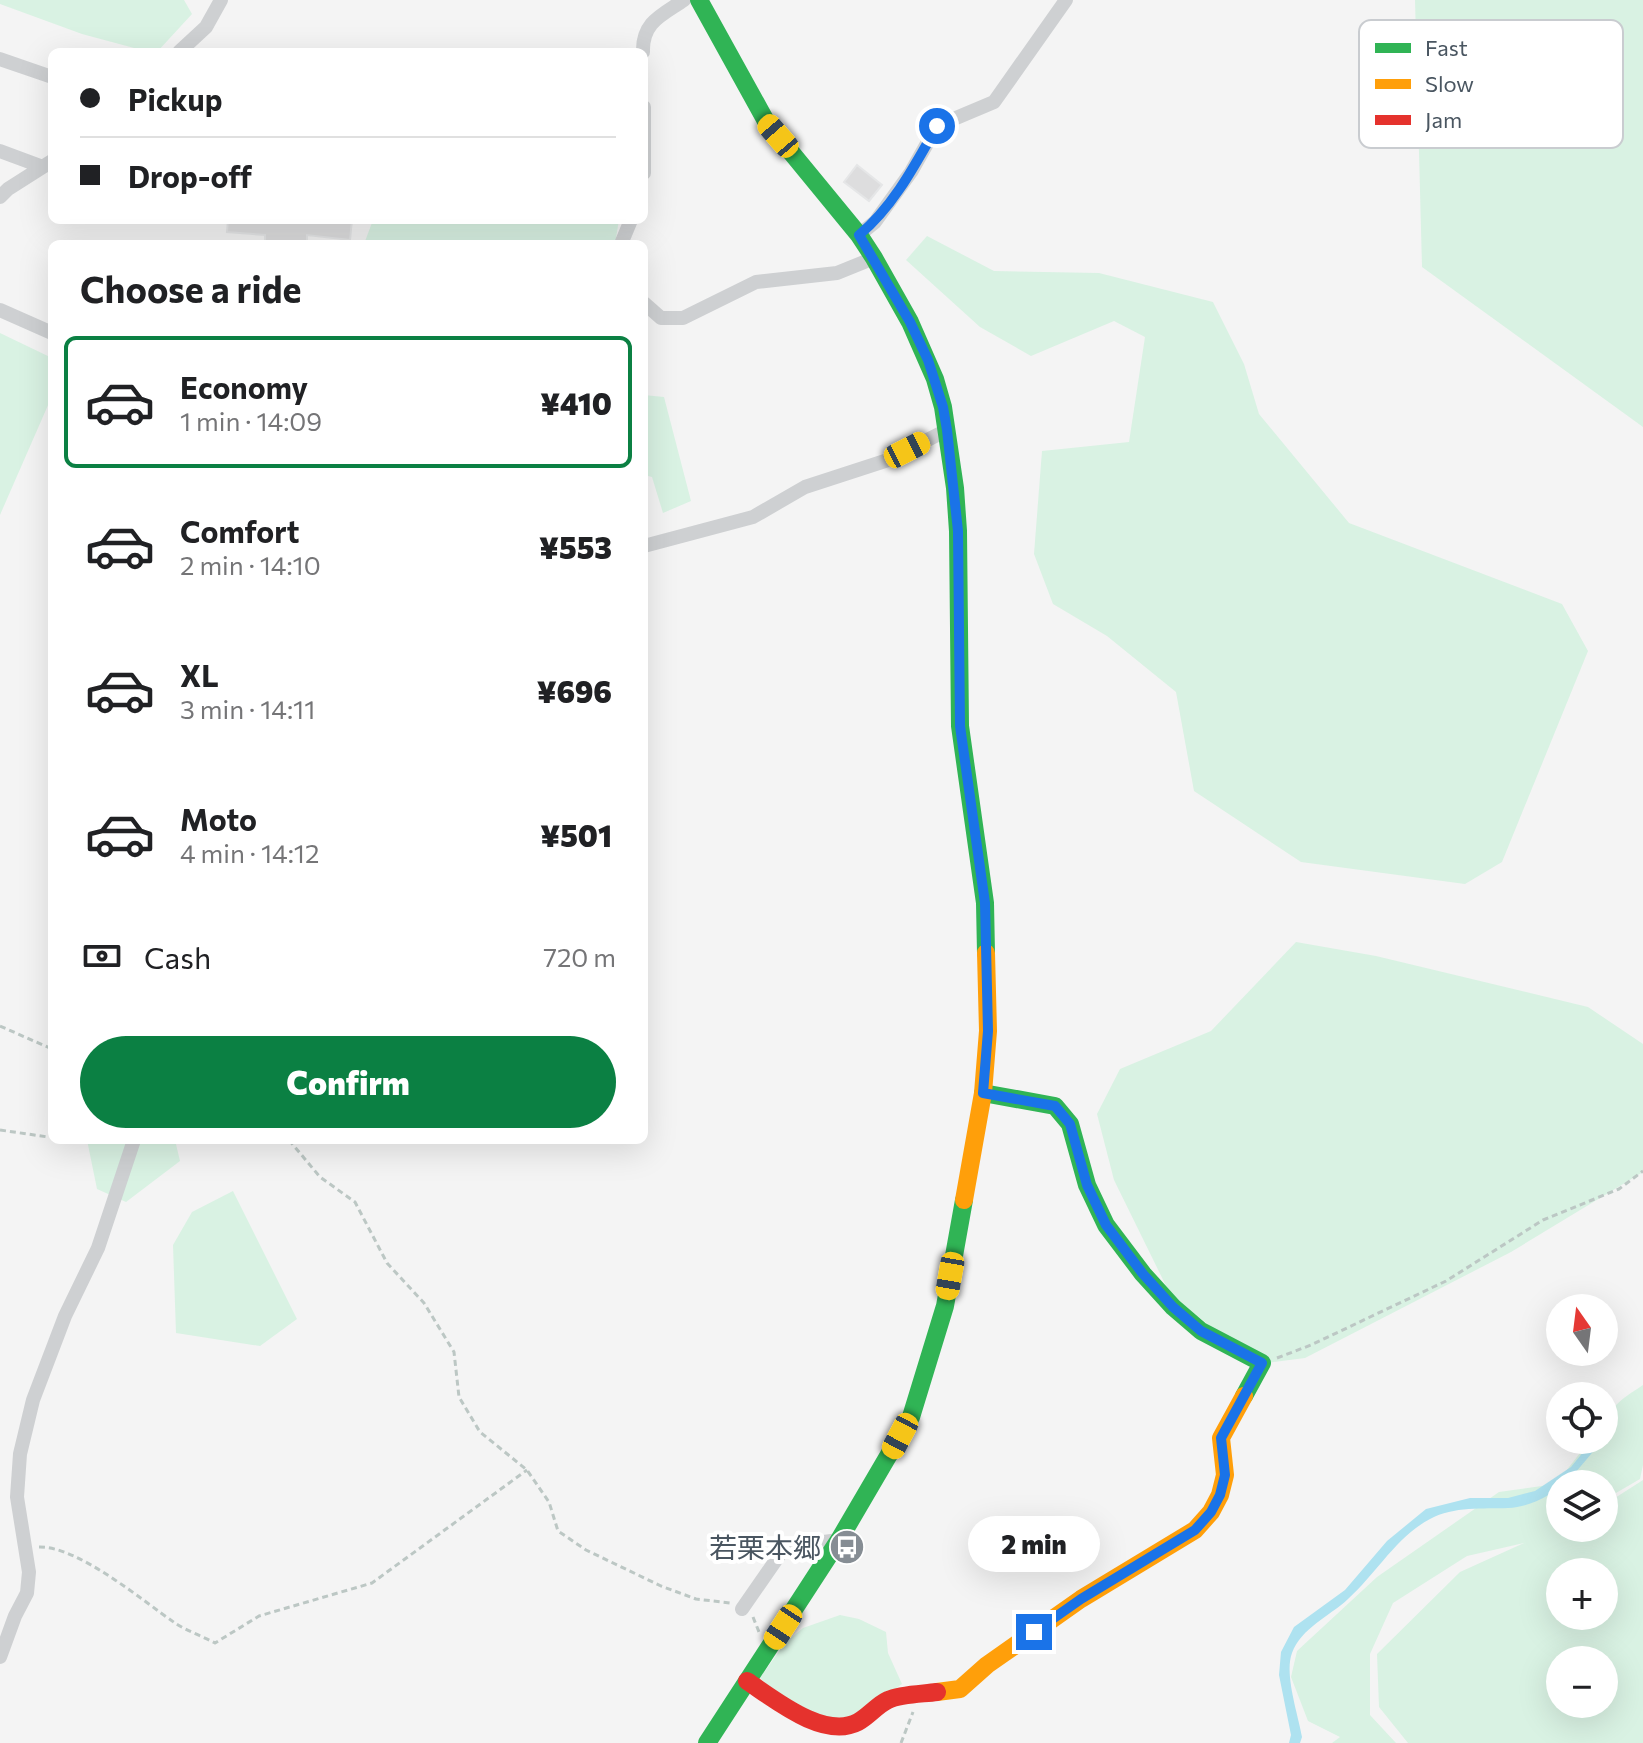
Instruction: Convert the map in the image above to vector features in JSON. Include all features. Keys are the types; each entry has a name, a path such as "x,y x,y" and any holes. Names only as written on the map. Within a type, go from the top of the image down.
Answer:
{"street":[{"path":"183,48 206,27 221,0"},
{"path":"643,48 650,23 684,0"},
{"path":"699,0 767,123 859,235 874,258 928,360 943,407 958,531 960,726 985,903 988,1031 983,1093 945,1306 911,1417 839,1540 707,1743"},
{"path":"859,235 875,222 911,172 937,126 994,102 1066,0"},
{"path":"0,59 48,76"},
{"path":"0,151 48,164"},
{"path":"0,197 48,164"},
{"path":"648,307 661,318 683,318 756,282 837,273 874,258"},
{"path":"0,310 48,331"},
{"path":"648,545 753,517 805,487 888,460 947,430"},
{"path":"747,1681 794,1712 822,1724 843,1726 857,1723 889,1699 960,1689 987,1665 1081,1599 1195,1530 1211,1512 1220,1495 1225,1475 1221,1438 1262,1363 1201,1331 1173,1307 1143,1274 1106,1225 1087,1185 1070,1124 1055,1106 983,1093"},
{"path":"0,1657 27,1593 29,1572 17,1497 20,1454 33,1400 65,1316 98,1248 133,1144"},
{"path":"742,1609 785,1547 839,1540"}],"path":[{"path":"0,1026 48,1047"},
{"path":"0,1130 48,1137"},
{"path":"292,1144 320,1177 355,1202 387,1263 424,1303 454,1352 459,1397 480,1432 527,1470 549,1502 558,1531 586,1550 661,1586 696,1599 734,1604 752,1615 769,1649"},
{"path":"1262,1363 1311,1345 1446,1281 1543,1220 1619,1189 1643,1171"},
{"path":"25,1547 52,1547 142,1596 177,1624 215,1643 259,1616 372,1583 527,1470"},
{"path":"901,1743 920,1694"}],"green space":[{"path":"0,0 184,0 192,14 161,48 134,48 82,34 0,4"},
{"path":"1415,0 1643,0 1643,427 1422,267 1419,148 1623,148 1623,20 1416,20"},
{"path":"372,224 618,224 616,240 366,240"},
{"path":"927,236 994,271 1099,273 1213,302 1244,364 1259,414 1349,523 1562,604 1588,651 1502,862 1465,884 1301,862 1194,791 1176,692 1107,636 1053,604 1034,554 1042,451 1129,442 1145,337 1114,321 1031,356 980,327 906,260"},
{"path":"0,333 48,356 48,405 0,515"},
{"path":"648,395 664,397 691,501 663,513 652,477 648,476"},
{"path":"1296,942 1376,956 1588,1007 1643,1044 1643,1172 1511,1252 1305,1358 1258,1364 1170,1294 1114,1180 1097,1114 1120,1069 1211,1031"},
{"path":"88,1144 176,1144 180,1161 126,1202 97,1189"},
{"path":"233,1191 297,1319 260,1346 176,1333 173,1245 192,1212"},
{"path":"1643,1385 1643,1465 1640,1479 1618,1492 1618,1470 1567,1470 1579,1454 1618,1454 1620,1401"},
{"path":"1643,1480 1643,1743 1408,1743 1379,1707 1377,1654 1460,1572 1524,1543 1467,1556 1393,1603 1370,1654 1370,1715 1396,1743 1332,1743 1340,1737 1308,1721 1291,1677 1297,1651 1377,1577 1499,1492 1546,1485 1546,1542 1618,1542 1618,1496"},
{"path":"840,1615 859,1619 886,1632 888,1653 902,1684 858,1716 824,1719 770,1688 760,1678 785,1643 803,1628"}],"water":[{"path":"1582,1454 1591,1454 1578,1470 1566,1470"},
{"path":"1546,1484 1546,1496 1524,1506 1469,1509 1430,1519 1396,1546 1348,1599 1302,1636 1292,1653 1290,1672 1302,1737 1300,1743 1289,1743 1291,1735 1279,1675 1281,1652 1294,1627 1345,1590 1387,1541 1426,1509 1470,1498 1508,1498 1535,1491"}],"building":[{"path":"857,165 882,185 869,201 844,182"},
{"path":"228,224 352,224 350,240 307,235 307,240 265,240 265,235 227,232"}],"traffic: fast":[{"path":"699,0 767,123 859,235 874,258 910,322 935,379 943,407 955,488 960,726 985,903 986,953"},
{"path":"983,1093 1055,1106 1070,1124 1087,1185 1106,1225 1143,1274 1173,1307 1201,1331 1262,1363 1244,1396"},
{"path":"707,1743 839,1540 911,1417 945,1306 964,1200"}],"traffic: slow":[{"path":"964,1200 983,1093 988,1031 986,953"},
{"path":"937,1692 960,1689 987,1665 1081,1599 1195,1530 1211,1512 1220,1495 1225,1475 1221,1438 1244,1396"}],"traffic: jam":[{"path":"747,1681 785,1707 830,1726 858,1722 893,1698 937,1692"}],"place":[{"name":"若栗本郷","path":"847,1547"}],"route":[{"path":"937,126 911,172 875,222 859,235 910,322 928,360 947,430 958,531 960,726 985,903 988,1031 983,1093 1055,1106 1070,1124 1087,1185 1106,1225 1143,1274 1173,1307 1201,1331 1262,1363 1221,1438 1225,1475 1220,1495 1211,1512 1195,1530 1081,1599 1034,1632"}]}
